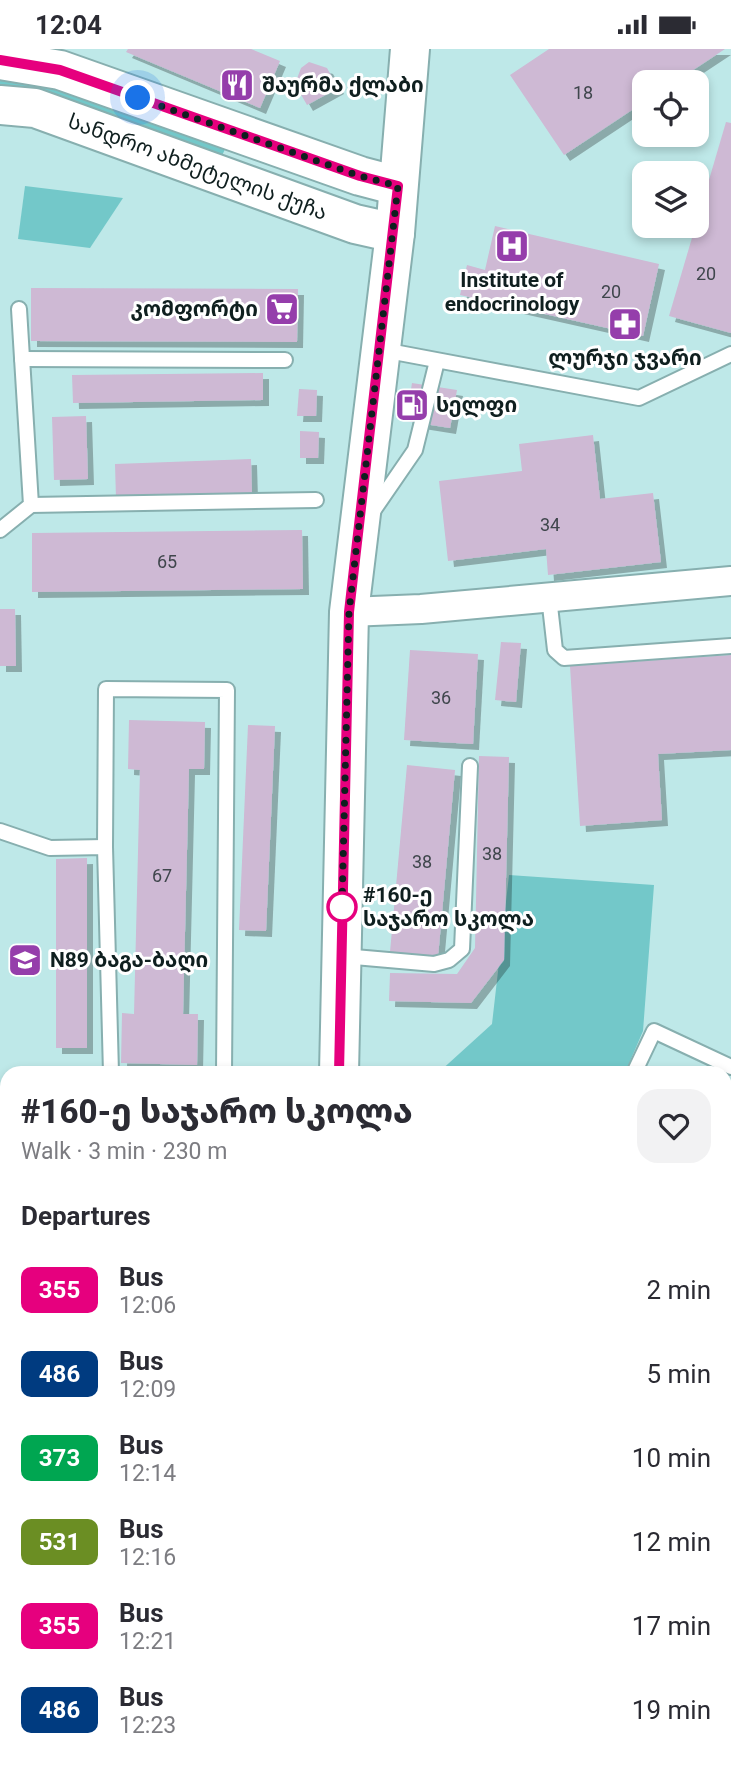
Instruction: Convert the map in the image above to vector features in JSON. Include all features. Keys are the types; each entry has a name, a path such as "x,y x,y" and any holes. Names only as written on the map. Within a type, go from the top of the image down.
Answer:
{"main road":[{"path":"339,1066 349,612 395,233 410,49"},
{"name":"სანდრო ახმეტელის ქუჩა","path":"9,57 60,70 398,186"},
{"name":"სანდრო ახმეტელის ქუჩა","path":"0,105 35,108 355,223 395,233"},
{"path":"228,178 243,135"}],"street":[{"path":"349,612 731,581"}],"lane":[{"path":"19,309 31,505"},
{"path":"380,349 639,398 731,354"},
{"path":"22,359 285,360"},
{"path":"358,532 415,450 437,361"},
{"path":"0,530 31,505 316,500"},
{"path":"549,597 555,650 564,658 731,646"},
{"path":"111,1066 105,847 106,689 227,690 224,1066"},
{"path":"341,956 434,964 449,960 462,949 470,766"},
{"path":"0,831 50,848 105,847"},
{"path":"637,1066 654,1031 729,1066"}],"shaded area":[{"path":"0,77 29,81 86,96 225,149 221,158 0,91"},
{"path":"25,186 123,198 90,248 18,239"},
{"path":"509,875 654,885 643,1031 628,1066 446,1066 492,1024"}],"building":[{"name":"შაურმა ქლაბი","path":"128,49 251,49 280,61 260,108 126,52"},
{"path":"549,49 725,49 693,70 632,70 632,110 564,155 510,75"},
{"path":"309,62 327,68 338,88 307,105 295,84 301,68"},
{"path":"726,122 731,123 731,333 669,316 692,238 709,238 709,180"},
{"path":"495,226 659,264 643,336 460,295 467,265 485,270"},
{"path":"31,288 298,289 297,342 31,341"},
{"path":"263,373 263,400 73,403 72,375"},
{"path":"412,383 457,390 450,428 406,421"},
{"path":"299,389 317,390 316,416 297,416"},
{"path":"86,416 88,479 54,480 52,417"},
{"path":"300,431 319,432 318,458 300,458"},
{"path":"593,435 600,499 653,493 661,562 548,575 546,549 448,561 439,481 522,471 519,444"},
{"path":"251,459 252,493 116,499 115,464"},
{"path":"302,530 303,589 32,592 32,533"},
{"path":"0,609 15,609 16,666 0,666"},
{"path":"501,642 521,643 516,702 495,700"},
{"path":"410,650 478,654 473,744 404,740"},
{"path":"731,655 731,750 658,754 662,820 580,826 570,666"},
{"path":"129,720 205,722 204,769 189,769 183,1014 198,1014 197,1065 121,1063 122,1013 134,1014 140,770 128,769"},
{"path":"248,725 275,726 266,931 239,930"},
{"path":"479,756 509,757 504,960 471,1003 389,1001 390,973 457,974 475,948"},
{"path":"407,765 455,770 438,957 390,952"},
{"path":"87,858 87,1048 56,1048 56,859"}],"bus line":[{"name":"355","path":"0,60 60,70 360,176 398,186 395,233 349,612 339,1066"}],"place":[{"name":"შაურმა ქლაბი","path":"237,85"},
{"name":"Institute of endocrinology","path":"512,246"},
{"name":"კომფორტი","path":"282,309"},
{"name":"ლურჯი ჯვარი","path":"625,324"},
{"name":"სელფი","path":"412,405"},
{"name":"#160-ე საჯარო სკოლა","path":"342,907"},
{"name":"N89 ბაგა-ბაღი","path":"25,960"}],"route":[{"path":"138,98 360,176 398,186 395,233 349,612 342,907"}]}
